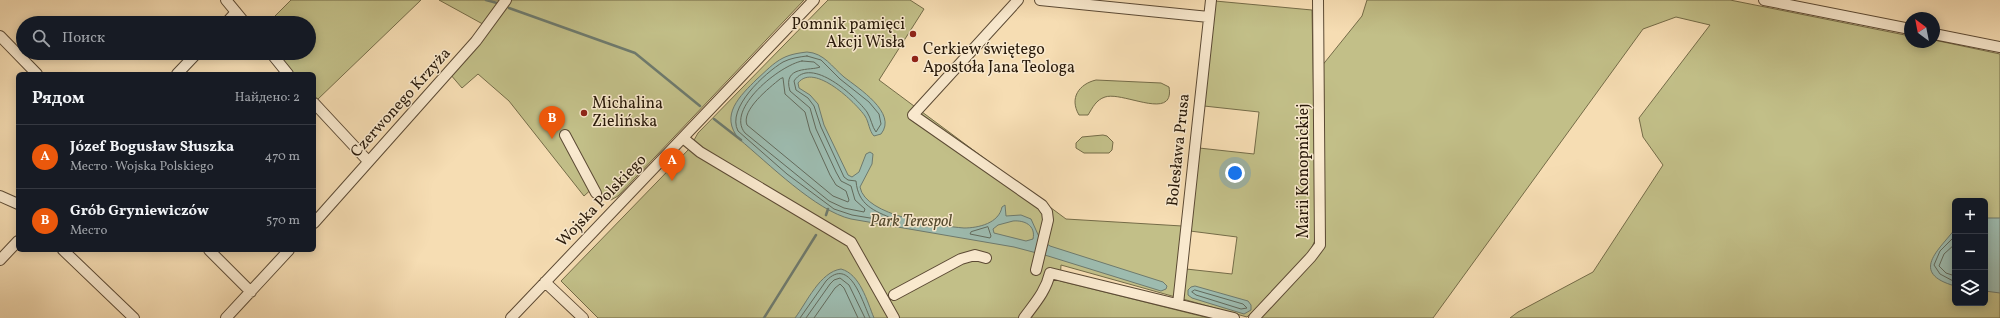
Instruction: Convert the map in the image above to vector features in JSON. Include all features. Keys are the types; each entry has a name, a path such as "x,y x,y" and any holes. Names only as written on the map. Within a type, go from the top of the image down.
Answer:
{"street":[{"path":"226,0 239,16"},
{"name":"Czerwonego Krzyża","path":"316,221 476,41 506,0"},
{"name":"Wojska Polskiego","path":"511,318 814,0"},
{"path":"1018,0 913,115 1042,205 1047,212 1048,220 1036,270"},
{"path":"1040,0 1209,17"},
{"name":"Bolesława Prusa","path":"1178,304 1211,0"},
{"name":"Marii Konopnickiej","path":"1254,318 1311,257 1320,245 1318,0"},
{"path":"1764,0 1904,28"},
{"path":"232,16 236,12"},
{"path":"1940,35 2000,47"},
{"path":"0,36 16,53"},
{"path":"23,60 34,72"},
{"path":"179,72 191,60"},
{"path":"276,60 286,72"},
{"path":"316,105 368,161"},
{"path":"565,135 596,193"},
{"path":"683,138 700,152 850,242 894,318"},
{"path":"0,196 16,203"},
{"path":"0,260 16,243"},
{"path":"65,252 134,318"},
{"path":"211,252 251,292"},
{"path":"231,317 251,292 287,252"},
{"path":"894,295 961,259 975,255 986,258"},
{"path":"1024,318 1042,294 1047,285 1050,273 1234,318"},
{"path":"545,282 583,318"}],"green space":[{"path":"291,0 421,0 317,100 316,72 292,72 282,60 316,60 316,16 275,16"},
{"path":"439,0 804,0 618,196 611,200 606,198 595,186 584,196 509,101 478,74 462,88 450,74 490,28"},
{"name":"Park Terespol","path":"828,0 910,0 924,9 879,80 1066,219 1182,226 1177,268 1232,274 1237,237 1190,231 1199,148 1254,154 1259,112 1204,106 1215,1 1312,10 1315,169 1321,67 1362,16 1367,0 1730,0 1904,35 1904,48 1940,48 1940,41 2000,54 2000,318 1510,318 1518,312 1593,272 1663,165 1643,137 1639,118 1710,25 1676,17 1643,29 1433,318 1258,318 1322,251 1325,234 1324,220 1307,258 1247,317 1061,265 1060,281 1209,318 598,318 561,281 689,149 698,133"},
{"path":"1096,80 1161,83 1169,87 1169,97 1164,102 1156,104 1113,96 1105,97 1097,102 1088,115 1079,115 1075,103 1077,93 1085,85"},
{"path":"1107,136 1113,142 1112,150 1109,153 1084,153 1076,148 1076,143 1082,137"}],"water":[{"path":"807,52 823,58 866,94 880,110 884,118 885,126 881,134 874,136 865,116 853,102 834,87 814,77 805,78 798,83 799,88 810,95 818,104 824,125 848,175 852,177 859,172 866,154 870,152 873,154 872,164 860,187 865,197 875,205 904,218 938,225 964,228 988,224 997,217 1002,207 1005,205 1006,216 1021,215 1031,219 1040,239 1050,246 1163,282 1167,286 1166,289 1161,291 1014,247 851,219 837,214 823,206 793,185 739,139 733,130 731,122 731,114 734,106 744,92 772,65 783,58","holes":["1021,221 1031,227 1033,230 1033,239 1026,241 994,233 993,229 998,225"]},
{"path":"1988,218 2000,218 2000,293 1988,291"},
{"path":"1952,233 1952,285 1941,281 1933,275 1931,268 1932,260"},
{"path":"841,269 848,272 858,282 874,318 795,318 820,282 833,271"},
{"path":"1195,286 1248,301 1251,305 1251,310 1244,314 1192,298 1188,295 1188,290"}],"waterway":[{"path":"486,0 497,3"},
{"path":"509,8 635,53 700,106"},
{"path":"714,119 741,140"},
{"path":"826,215 828,209"},
{"path":"764,318 816,235"}],"place":[{"name":"Pomnik pamięci Akcji Wisła","path":"913,34"},
{"name":"Cerkiew świętego Apostoła Jana Teologa","path":"915,59"},
{"name":"Michalina Zielińska","path":"584,113"},
{"name":"Grób Gryniewiczów","path":"552,139"},
{"name":"Józef Bogusław Słuszka","path":"672,181"}]}
